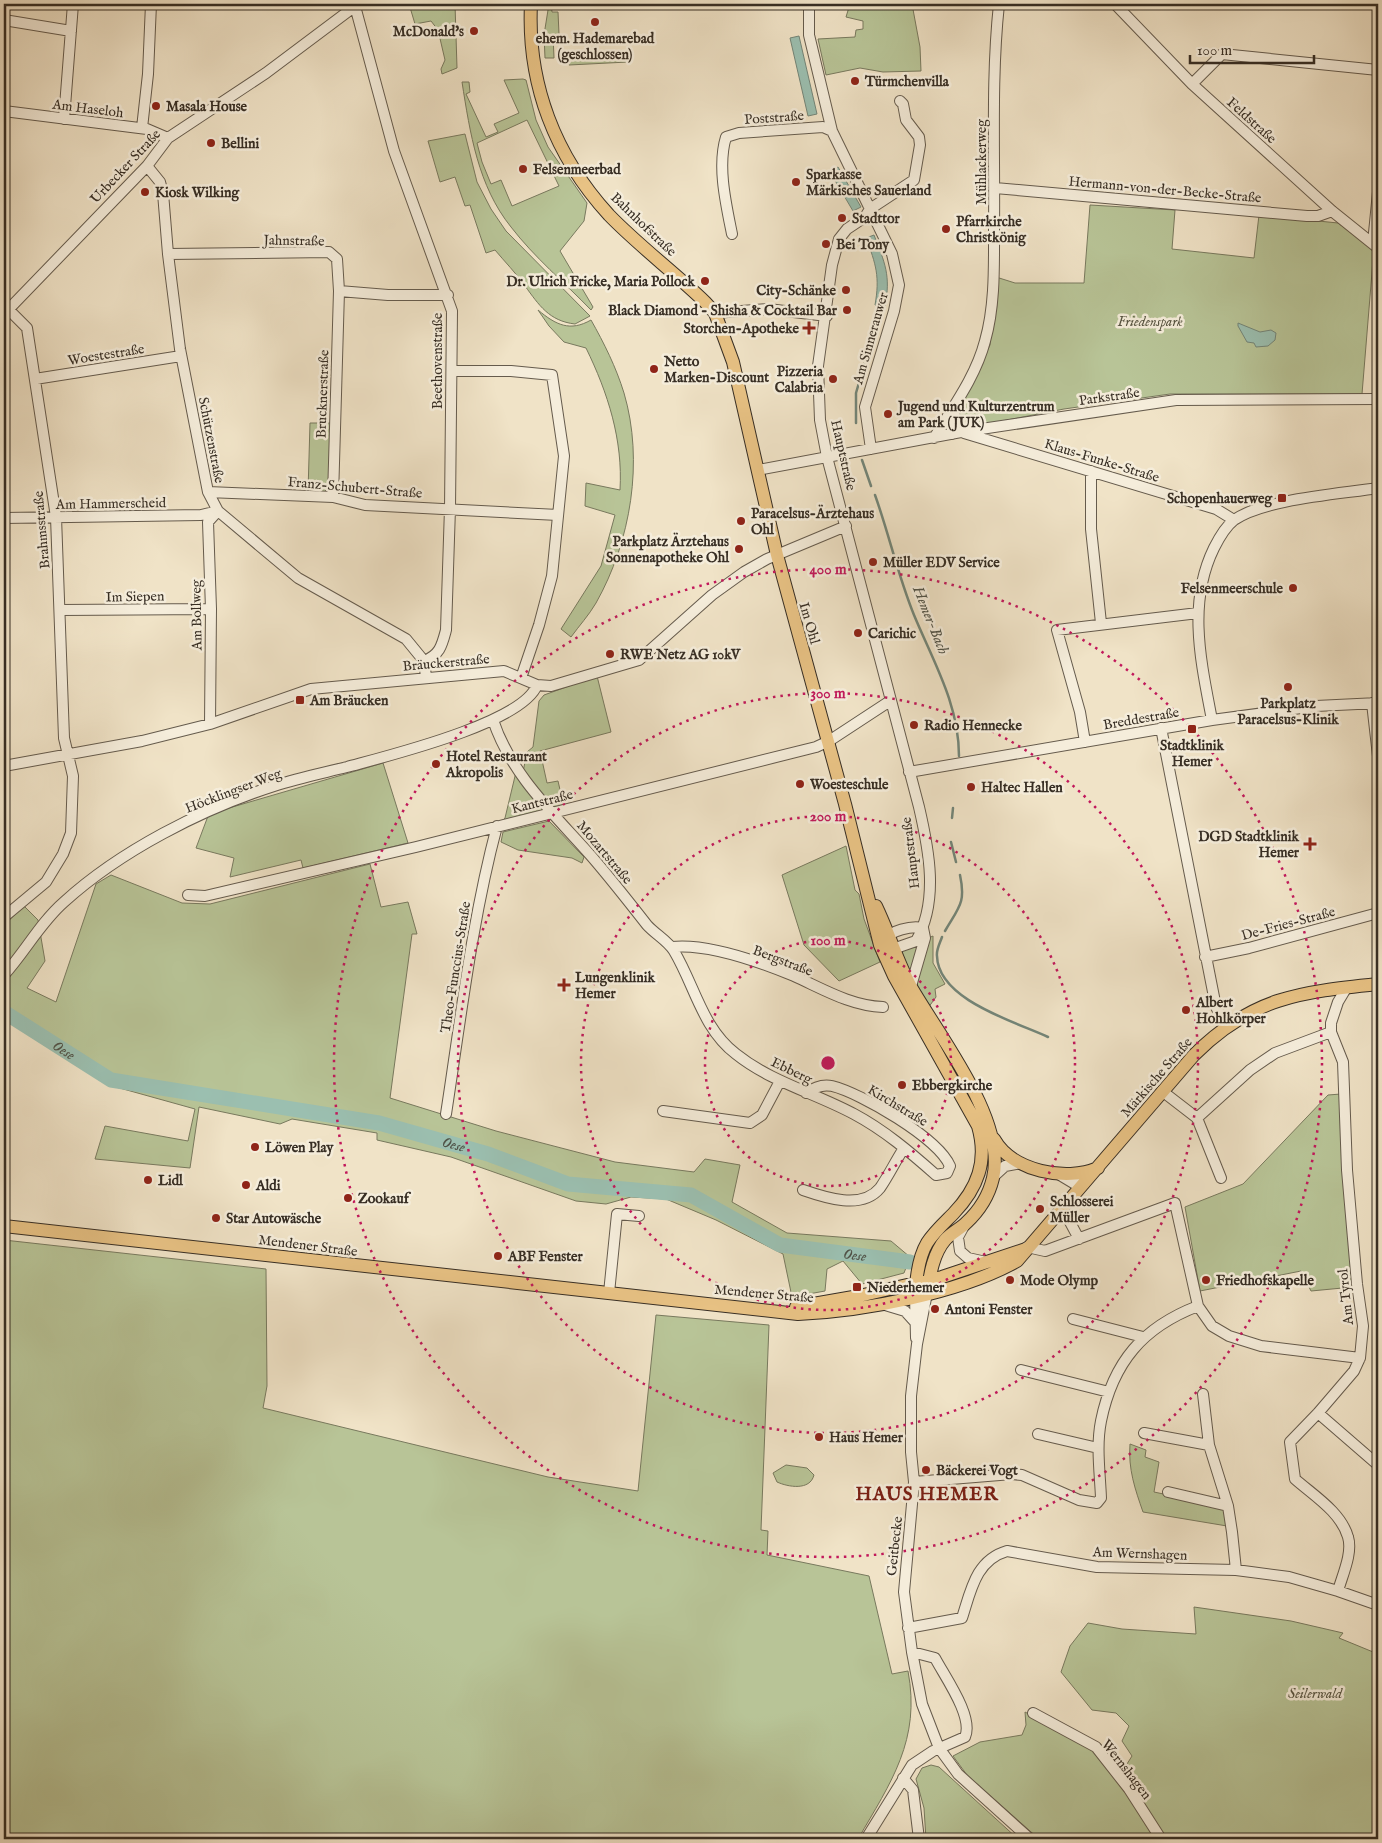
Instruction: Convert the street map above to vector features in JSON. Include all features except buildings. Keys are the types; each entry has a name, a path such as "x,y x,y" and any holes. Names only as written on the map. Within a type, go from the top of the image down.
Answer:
{"main road":[{"name":"Bahnhofstraße","path":"531,4 533,58 538,86 551,128 561,150 590,192 610,216 715,313"},
{"name":"Im Ohl","path":"715,313 733,362 777,555 829,741 864,882 884,940"},
{"path":"884,940 893,948 963,1085 982,1141 980,1170 972,1193 927,1244 919,1290"},
{"path":"884,940 894,976 963,1085 986,1116 993,1137 1004,1154 1021,1163 1063,1178 1098,1168"},
{"name":"Märkische Straße","path":"770,1310 919,1290 948,1288 1002,1269 1017,1261 1026,1248 1065,1207 1194,1055 1226,1026 1264,1005 1282,998 1347,987 1378,984"},
{"path":"919,1290 929,1280 938,1251 946,1239 967,1222 979,1209 989,1192 993,1176 993,1137"},
{"name":"Mendener Straße","path":"4,1226 798,1314 828,1313 879,1304 919,1290"},
{"path":"929,1280 992,1261 1026,1248"}],"street":[{"path":"64,119 73,4"},
{"path":"142,128 148,74 151,4"},
{"path":"809,4 809,35 832,131 870,209"},
{"name":"Mühlackerweg","path":"934,438 956,404 976,365 985,341 990,318 995,188 994,45 999,4"},
{"name":"Feldstraße","path":"1115,4 1192,84 1332,212 1376,246"},
{"name":"Urbecker Straße","path":"6,313 148,166 168,138 266,73 357,5"},
{"name":"Beethovenstraße","path":"357,5 394,151 422,232 448,295 452,311 450,508 446,630 441,650 424,661"},
{"path":"4,20 71,31"},
{"path":"1192,84 1222,54 1378,70"},
{"name":"Hauptstraße","path":"900,101 903,104 906,120 919,138 920,145 916,175 910,184 870,209 865,217 848,229 839,239 832,265 827,316 818,366 818,390 820,420 827,457 925,832 930,894 923,928 925,938 911,986"},
{"name":"Am Haseloh","path":"4,111 142,128 162,133 168,138"},
{"name":"Poststraße","path":"732,234 725,204 723,149 726,137 739,133 823,127 832,131"},
{"name":"Schützenstraße","path":"148,166 160,182 181,356 208,492 218,511 298,578 406,639 424,661"},
{"name":"Hermann-von-der-Becke-Straße","path":"995,188 1307,216 1318,216 1332,212"},
{"path":"1376,246 1378,192"},
{"name":"Am Sinnerauwer","path":"870,209 892,254 899,285 894,311 865,407 871,449"},
{"name":"Jahnstraße","path":"168,254 329,252 337,259 339,291"},
{"path":"339,291 388,295 448,295"},
{"name":"Brucknerstraße","path":"333,497 339,291"},
{"path":"715,313 768,310 827,316"},
{"name":"Brahmsstraße","path":"6,313 27,328 56,517 64,738 69,755"},
{"name":"Woestestraße","path":"35,379 181,356"},
{"path":"452,371 511,371 552,375 564,456 552,576 539,625 521,678"},
{"name":"Parkstraße","path":"758,470 956,433 1176,400 1378,399"},
{"name":"Mühlackerweg","path":"956,404 956,433"},
{"name":"Klaus-Funke-Straße","path":"956,433 1216,509 1234,520"},
{"path":"1091,471 1091,529 1101,624"},
{"path":"1212,720 1198,638 1198,613 1208,562 1224,531 1234,520 1270,506 1378,488"},
{"name":"Franz-Schubert-Straße","path":"208,492 333,497 365,505 558,515"},
{"name":"Am Hammerscheid","path":"4,518 200,515 218,511"},
{"name":"Am Bollweg","path":"210,724 208,522 218,511"},
{"name":"Bräuckerstraße","path":"4,766 142,741 210,724 311,689 504,671 537,685 551,686 639,660 728,582 777,555 846,526"},
{"name":"Im Siepen","path":"60,610 210,609"},
{"path":"1085,742 1080,712 1057,630 1198,613"},
{"path":"424,661 426,677"},
{"name":"Höcklingser Weg","path":"4,975 37,931 63,902 137,850 185,823 274,786 385,757 493,720 530,698 537,685"},
{"name":"Kantstraße","path":"188,896 205,896 553,813 816,746 829,741 890,701"},
{"path":"1375,703 1378,756"},
{"name":"Breddestraße","path":"909,772 1212,720 1316,706 1375,703"},
{"name":"Mozartstraße","path":"493,720 516,769 610,878 651,929 672,948"},
{"path":"1161,728 1216,1007 1226,1026"},
{"path":"4,917 46,882 63,854 71,833 73,776 69,755"},
{"name":"Theo-Funccius-Straße","path":"446,1114 474,930 497,826"},
{"name":"De-Fries-Straße","path":"1205,954 1248,948 1378,913"},
{"path":"884,940 916,926 923,928 916,941 893,948"},
{"name":"Bergstraße","path":"672,948 690,946 726,954 794,976 837,996 869,1007 883,1007"},
{"name":"Ebberg","path":"672,948 712,1028 734,1052 780,1081 855,1114 904,1148 936,1175 941,1176"},
{"path":"1197,1118 1250,1070 1275,1053 1331,1032 1333,1014 1347,987"},
{"name":"Am Tyrol","path":"1331,1032 1343,1062 1347,1170 1357,1284 1364,1326 1360,1358 1354,1371 1290,1442 1295,1479 1336,1515 1348,1538 1347,1560 1338,1591"},
{"path":"663,1111 750,1124 762,1115 780,1081"},
{"name":"Kirchstraße","path":"806,1093 814,1088 830,1086 857,1096 906,1124 929,1140 946,1157 950,1166 947,1173 941,1176"},
{"path":"1162,1091 1197,1118 1220,1178"},
{"path":"803,1190 823,1197 854,1200 865,1199 881,1187 904,1148"},
{"path":"993,1176 1005,1166 1021,1163"},
{"path":"1063,1178 1084,1184"},
{"path":"1063,1178 1069,1194 1065,1207 1079,1239"},
{"path":"1026,1248 1045,1251 1175,1203 1198,1306 1203,1316 1216,1329 1261,1346 1360,1358"},
{"path":"609,1293 618,1214 639,1216"},
{"path":"967,1222 958,1237 960,1251 975,1260 992,1261"},
{"name":"Geitbecke","path":"917,1344 914,1321 919,1290"},
{"name":"Geitbecke","path":"919,1290 917,1344 910,1418 914,1482 904,1582 908,1628 922,1704 939,1748 958,1774 1030,1839"},
{"path":"879,1304 905,1310 914,1321"},
{"path":"914,1482 1012,1474 1022,1475 1079,1500 1097,1504 1101,1498 1098,1448 1101,1422 1109,1392 1125,1361 1143,1337 1177,1314 1198,1306"},
{"path":"1072,1319 1143,1337"},
{"path":"1022,1370 1109,1392"},
{"path":"1203,1394 1209,1445 1228,1506 1236,1570"},
{"path":"1318,1413 1378,1465"},
{"path":"1144,1433 1209,1445"},
{"path":"1038,1434 1098,1448"},
{"path":"1168,1492 1228,1506"},
{"name":"Am Wernshagen","path":"908,1628 962,1618 974,1582 984,1564 994,1555 1007,1551 1016,1551 1097,1567 1236,1570 1289,1577 1378,1605"},
{"path":"866,1839 912,1765 939,1748 965,1737 968,1731 967,1717 935,1658 912,1652"},
{"name":"Wernshagen","path":"1034,1713 1096,1747 1129,1790 1160,1839"},
{"path":"903,1778 913,1790 919,1839"}],"green space":[{"path":"409,4 455,4 457,68 442,74 441,69 445,60 438,30 431,21 415,24"},
{"path":"547,4 551,4 552,12 558,12 559,34 553,35 554,58 545,58 544,35 548,10"},
{"path":"850,4 912,4 920,47 921,71 883,72 860,68 826,75 818,39 855,37 856,30 863,29 863,21 846,17"},
{"path":"628,57 628,62 569,65 569,60"},
{"path":"504,80 526,80 536,120 548,147 587,203 584,221 560,251 593,307 591,310 511,227 500,211 483,177 472,139 462,82 469,82 470,92 466,94 486,137 498,132 494,124 519,113","holes":["527,120 559,186 512,206 501,180 491,184 477,143"]},
{"path":"465,134 477,182 491,209 506,231 590,316 575,324 551,316 540,306 495,250 486,253 470,205 465,206 455,177 440,182 428,141"},
{"name":"Friedenspark","path":"1090,205 1175,210 1172,249 1254,258 1259,215 1338,223 1374,248 1362,394 1170,394 1064,409 966,428 958,421 957,415 990,345 996,277 1015,283 1084,283"},
{"path":"538,310 551,320 563,325 576,326 591,320 601,337 621,383 630,419 633,446 631,500 618,554 596,603 571,637 561,629 601,566 615,515 585,506 586,483 620,490 619,453 607,400 586,348 564,342 549,326"},
{"path":"310,423 332,423 330,486 324,492 308,492"},
{"path":"597,676 611,732 540,751 547,783 558,781 564,807 553,811 523,772 527,752 533,747 539,701 544,695"},
{"path":"383,763 408,843 303,868 301,860 230,877 234,858 196,848 208,816 229,808"},
{"path":"516,772 550,812 501,823 505,818"},
{"path":"549,821 584,857 582,863 572,858 518,850 501,842 503,832"},
{"path":"846,846 855,890 859,894 864,919 880,962 839,981 804,945 782,875"},
{"path":"370,864 381,907 408,902 417,934 412,934 390,1098 496,1131 615,1162 694,1172 705,1159 740,1165 732,1202 787,1233 891,1241 910,1257 904,1273 862,1284 843,1261 827,1269 825,1291 792,1297 783,1254 716,1220 666,1199 631,1197 606,1204 576,1201 451,1157 377,1140 377,1133 292,1119 280,1124 199,1107 190,1168 95,1159 105,1126 188,1141 195,1109 116,1087 4,1015 4,925 24,906 38,920 45,961 27,988 56,1002 96,884 111,875 182,903 210,904"},
{"path":"933,936 933,963 945,984 935,989 936,997 928,1008 897,952"},
{"path":"1341,1094 1353,1287 1311,1291 1301,1271 1200,1291 1185,1207 1243,1184 1328,1095"},
{"path":"4,1240 266,1269 267,1386 263,1408 548,1477 638,1491 656,1315 769,1325 761,1530 768,1531 767,1555 869,1576 892,1674 908,1671 911,1696 907,1739 892,1779 858,1839 4,1839"},
{"path":"1130,1444 1146,1450 1145,1457 1159,1462 1154,1492 1225,1507 1227,1526 1143,1512 1131,1470"},
{"path":"786,1465 807,1468 814,1475 812,1480 803,1486 792,1486 777,1482 773,1473"},
{"name":"Seilerwald","path":"1194,1607 1291,1621 1343,1633 1339,1638 1378,1654 1378,1839 1039,1839 967,1775 953,1756 980,1742 1022,1735 1026,1725 1025,1712 1095,1750 1115,1776 1122,1772 1132,1756 1122,1741 1129,1726 1116,1713 1092,1710 1061,1672 1070,1646 1088,1623 1122,1629 1196,1634"},
{"path":"931,1765 939,1767 1018,1839 926,1839 924,1808 916,1779 922,1768"}],"shaded area":[{"path":"799,36 817,114 808,116 790,38"},
{"path":"838,167 861,207 853,211 830,172"},
{"path":"874,235 886,270 887,295 885,306 875,305 877,278 866,238"},
{"path":"1238,323 1260,332 1271,330 1276,333 1275,340 1268,346 1256,347 1254,343 1247,342"}],"waterway":[{"name":"Hemer-Bach","path":"856,423 856,393 877,321"},
{"name":"Hemer-Bach","path":"862,460 871,486"},
{"name":"Hemer-Bach","path":"875,495 908,600 950,701 955,718 959,756"},
{"name":"Hemer-Bach","path":"952,818 953,808"},
{"name":"Hemer-Bach","path":"951,842 956,862"},
{"name":"Hemer-Bach","path":"945,931 962,899 960,875"},
{"name":"Hemer-Bach","path":"942,937 937,956 941,971 950,985 964,997 981,1007 1048,1037"},
{"name":"Oese","path":"4,1012 111,1080 379,1123 488,1154 568,1184 691,1195 780,1245 910,1262"}],"place":[{"name":"ehem. Hademarebad (geschlossen)","path":"595,22"},
{"name":"McDonald's","path":"474,31"},
{"name":"Türmchenvilla","path":"855,81"},
{"name":"Masala House","path":"156,106"},
{"name":"Bellini","path":"211,143"},
{"name":"Felsenmeerbad","path":"523,169"},
{"name":"Sparkasse Märkisches Sauerland","path":"796,182"},
{"name":"Kiosk Wilking","path":"145,192"},
{"name":"Stadttor","path":"842,218"},
{"name":"Pfarrkirche Christkönig","path":"946,229"},
{"name":"Bei Tony","path":"826,244"},
{"name":"Dr. Ulrich Fricke, Maria Pollock","path":"705,281"},
{"name":"City-Schänke","path":"846,290"},
{"name":"Black Diamond - Shisha & Cocktail Bar","path":"847,310"},
{"name":"Storchen-Apotheke","path":"809,328"},
{"name":"Netto Marken-Discount","path":"654,369"},
{"name":"Pizzeria Calabria","path":"833,379"},
{"name":"Jugend und Kulturzentrum am Park (JUK)","path":"888,414"},
{"name":"Schopenhauerweg","path":"1282,498"},
{"name":"Paracelsus-Ärztehaus Ohl","path":"741,521"},
{"name":"Parkplatz Ärztehaus Sonnenapotheke Ohl","path":"739,549"},
{"name":"Müller EDV Service","path":"873,562"},
{"name":"Felsenmeerschule","path":"1293,588"},
{"name":"Carichic","path":"858,633"},
{"name":"RWE Netz AG 10kV","path":"610,654"},
{"name":"Parkplatz Paracelsus-Klinik","path":"1288,687"},
{"name":"Am Bräucken","path":"300,700"},
{"name":"Radio Hennecke","path":"914,725"},
{"name":"Stadtklinik Hemer","path":"1192,729"},
{"name":"Hotel Restaurant Akropolis","path":"436,764"},
{"name":"Woesteschule","path":"800,784"},
{"name":"Haltec Hallen","path":"971,787"},
{"name":"DGD Stadtklinik Hemer","path":"1310,844"},
{"name":"Lungenklinik Hemer","path":"564,985"},
{"name":"Albert Hohlkörper","path":"1186,1010"},
{"name":"Ebbergkirche","path":"902,1085"},
{"name":"Löwen Play","path":"255,1147"},
{"name":"Lidl","path":"148,1180"},
{"name":"Aldi","path":"246,1185"},
{"name":"Zookauf","path":"348,1198"},
{"name":"Schlosserei Müller","path":"1040,1209"},
{"name":"Star Autowäsche","path":"216,1218"},
{"name":"ABF Fenster","path":"498,1256"},
{"name":"Mode Olymp","path":"1010,1280"},
{"name":"Friedhofskapelle","path":"1206,1280"},
{"name":"Niederhemer","path":"857,1287"},
{"name":"Antoni Fenster","path":"935,1309"},
{"name":"Haus Hemer","path":"819,1437"},
{"name":"Bäckerei Vogt","path":"926,1470"}],"district":[{"name":"HAUS HEMER","path":"927,1493"}]}
